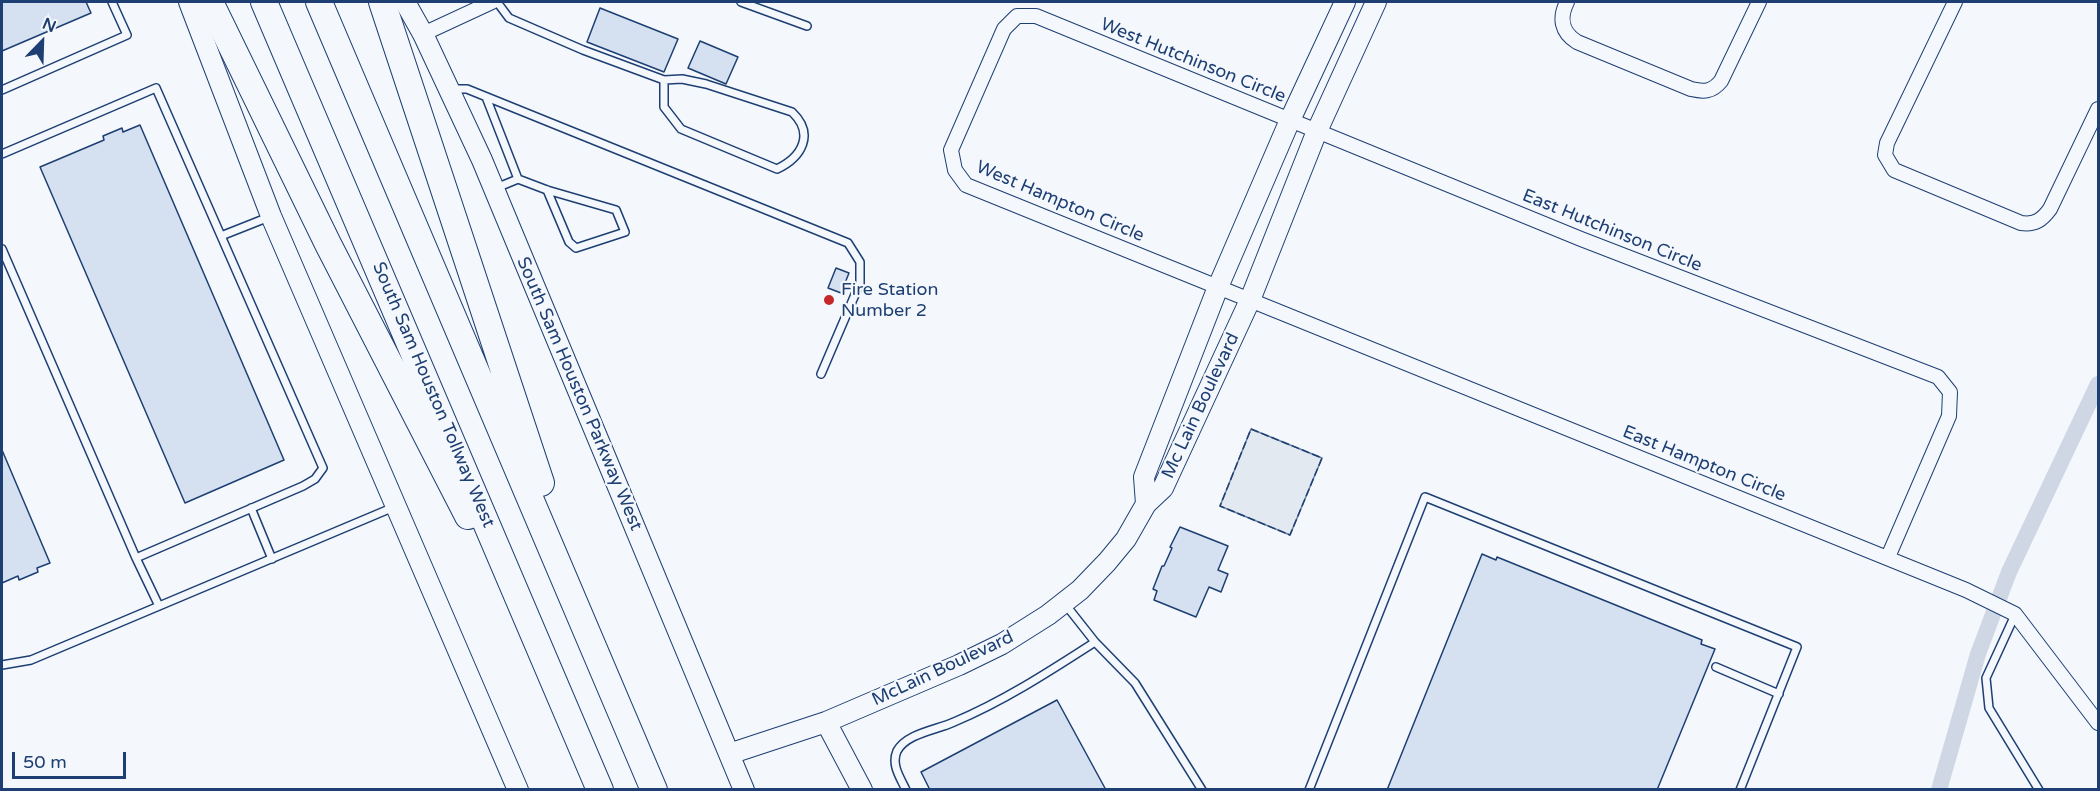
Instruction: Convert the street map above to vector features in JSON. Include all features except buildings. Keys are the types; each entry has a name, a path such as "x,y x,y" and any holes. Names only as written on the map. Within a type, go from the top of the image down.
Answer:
{"highway":[{"path":"210,2 328,244 569,714"},
{"name":"South Sam Houston Tollway West","path":"264,2 600,789"},
{"path":"319,2 654,789"},
{"path":"382,2 596,651"}],"main road":[{"path":"189,2 271,216 518,789"},
{"name":"South Sam Houston Parkway West","path":"405,2 423,34 493,189 744,789"},
{"name":"Mc Lain Boulevard","path":"1146,504 1144,477 1218,287 1290,120 1345,2"},
{"name":"Mc Lain Boulevard","path":"1146,504 1163,488 1250,300 1317,131 1376,2"},
{"path":"1172,406 1196,417"},
{"name":"McLain Boulevard","path":"729,754 826,722 1002,644 1064,603 1107,562 1126,539 1146,504"},
{"path":"826,722 862,789"}],"street":[{"path":"423,34 495,2"},
{"path":"1567,2 1562,22 1571,38 1585,47 1663,78 1705,91 1714,88 1723,77 1760,2"},
{"path":"1955,2 1887,143 1885,155 1899,173 2021,223 2039,221 2050,209 2098,109"},
{"name":"West Hutchinson Circle","path":"984,76 1004,29 1017,16 1036,16 1317,131"},
{"name":"West Hampton Circle","path":"984,76 951,150 955,170 966,185 1250,300"},
{"name":"East Hutchinson Circle","path":"1317,131 1581,239 1938,377 1950,392 1949,416 1888,557"},
{"name":"East Hampton Circle","path":"1250,300 1888,557 1966,590 2015,614 2098,723"}],"lane":[{"path":"2,90 127,35 112,2"},
{"path":"495,2 509,18 583,50 664,80 682,79 706,84 792,112 800,120 805,134 800,149 791,162 777,169 681,129 664,107 664,80"},
{"path":"741,2 807,26"},
{"path":"2,154 156,88 324,468 315,479 303,486 136,558"},
{"path":"448,89 467,89 848,243 860,262 860,283 821,374"},
{"path":"486,97 518,179"},
{"path":"493,189 518,179 616,210 625,232 576,248 569,242 548,190"},
{"path":"221,236 271,216"},
{"path":"2,249 159,606"},
{"path":"1309,789 1425,497 1797,647 1740,789"},
{"path":"2,665 31,660 395,507"},
{"path":"251,508 272,559"},
{"path":"1064,603 1095,642 1135,683 1202,789"},
{"path":"2015,614 1986,678 1989,708 2039,789"},
{"path":"906,789 894,764 898,750 907,740 955,722 1022,689 1095,642"},
{"path":"1716,667 1779,694"}],"shaded area":[{"path":"1251,429 1322,458 1290,535 1220,506"}],"waterway":[{"path":"1939,790 1978,654 2009,572 2098,384"}],"fence":[{"path":"1251,429 1322,458 1290,535 1220,506 1251,429"}],"place":[{"name":"Fire Station Number 2","path":"829,300"}]}
